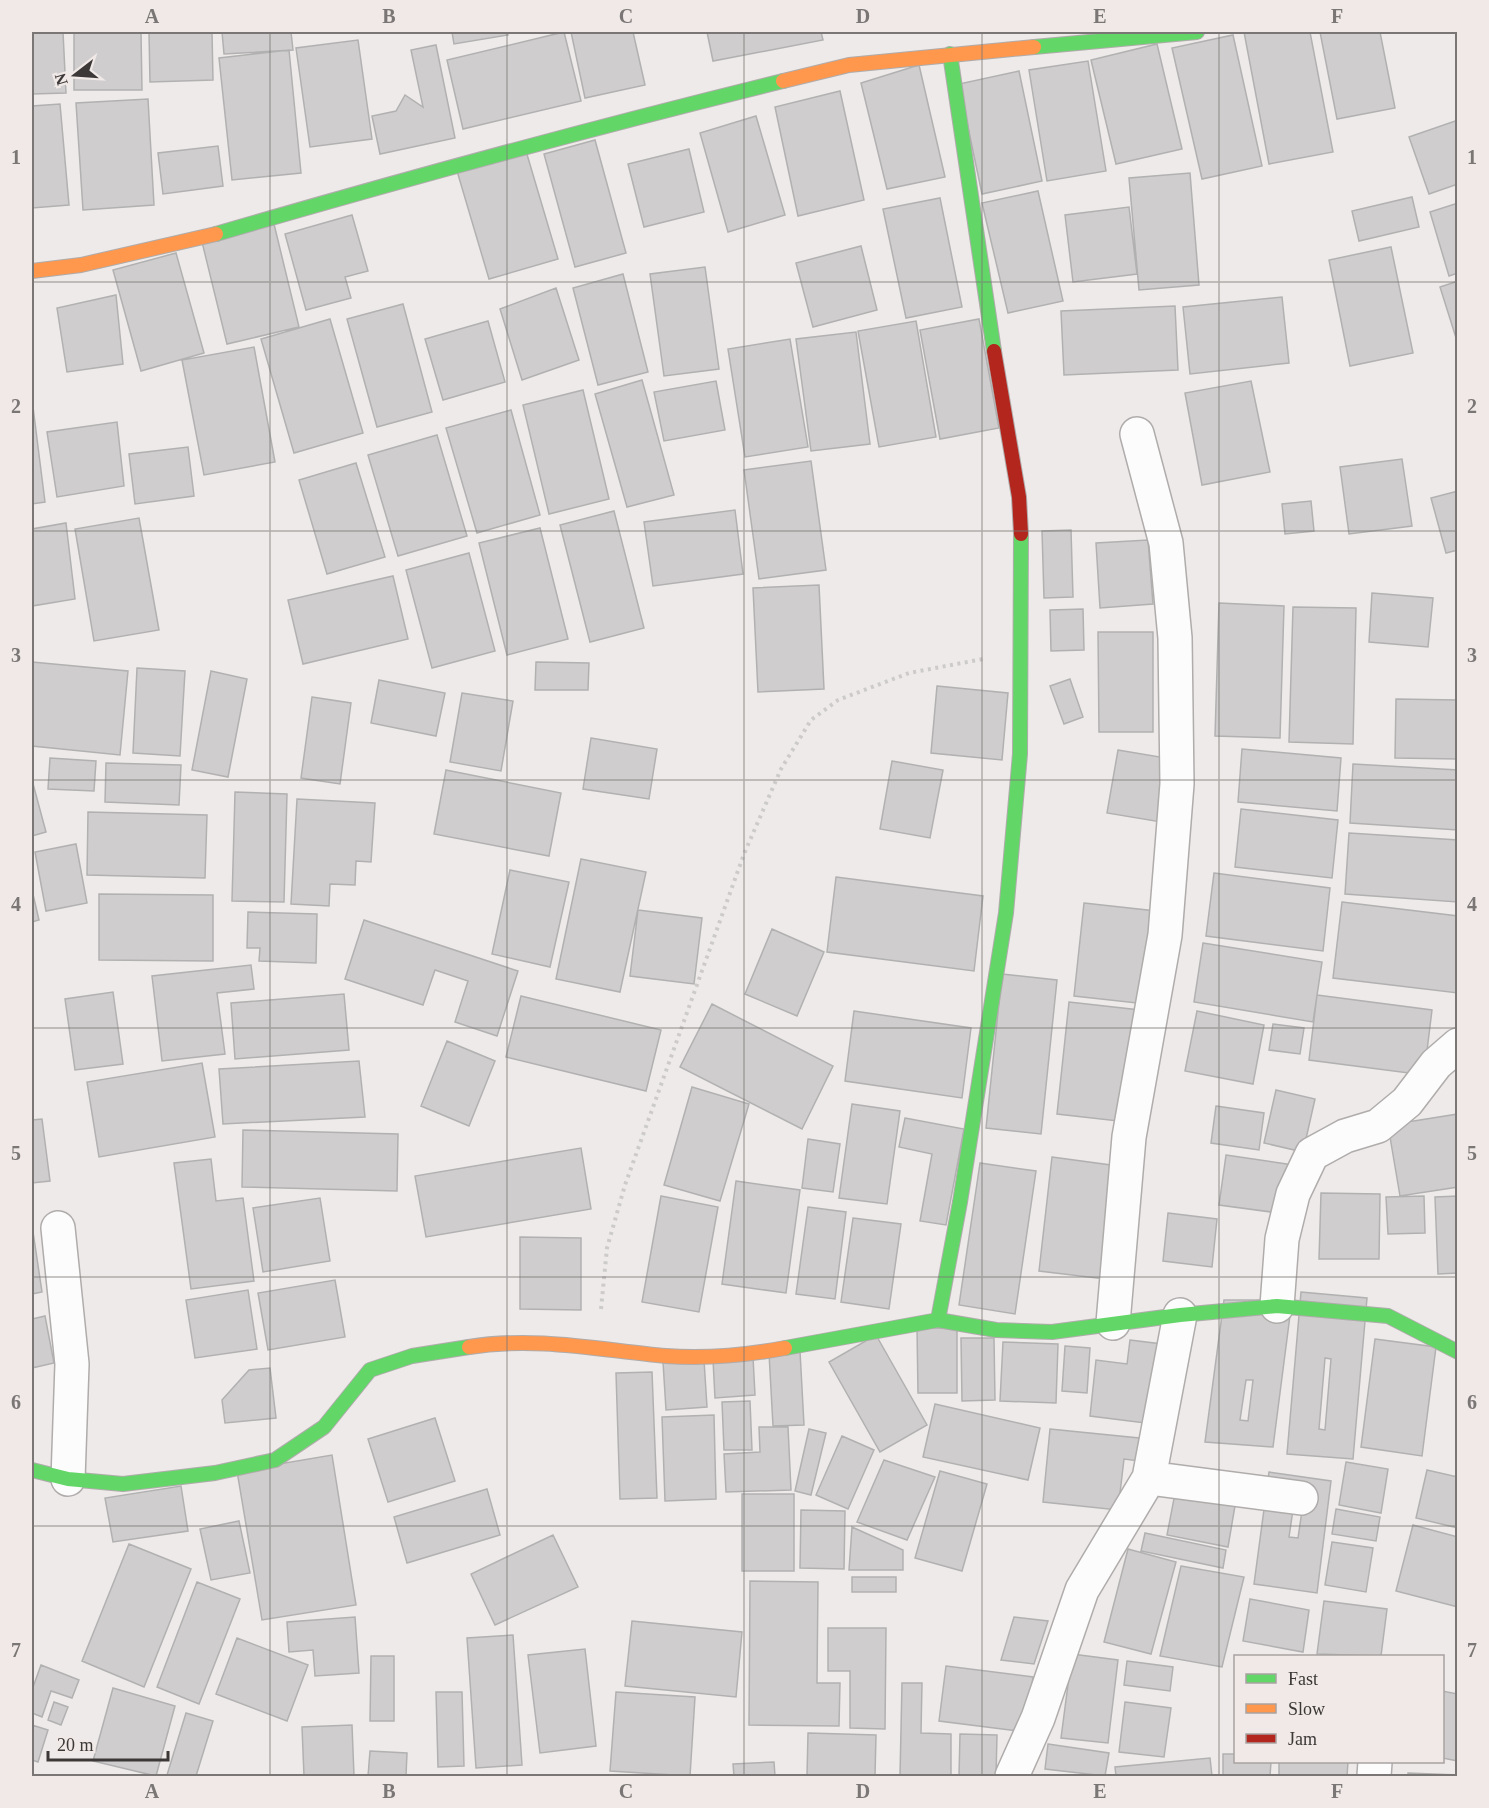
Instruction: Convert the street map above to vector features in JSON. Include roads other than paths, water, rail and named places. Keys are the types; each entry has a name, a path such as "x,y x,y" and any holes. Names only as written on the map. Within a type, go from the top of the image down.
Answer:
{"street":[{"path":"32,271 81,265 188,242 405,179 616,122 849,65 950,54 1176,36 1197,32"},
{"path":"938,1320 960,1202 1006,913 1020,754 1022,553 1019,497 993,353 950,54"},
{"path":"1113,1323 1129,1137 1165,935 1177,784 1175,638 1166,543 1137,434"},
{"path":"1277,1306 1282,1239 1293,1194 1312,1154 1345,1136 1378,1126 1407,1102 1436,1064 1458,1045"},
{"path":"57,1228 72,1364 68,1479"},
{"path":"32,1470 68,1479 123,1484 214,1473 276,1460 324,1426 370,1370 412,1356 503,1341 597,1346 667,1356 708,1356 766,1351 938,1320 996,1330 1052,1332 1180,1315 1277,1306 1388,1316 1458,1352"},
{"path":"1012,1776 1038,1718 1082,1590 1149,1478 1180,1315"},
{"path":"1149,1478 1301,1498"}]}
